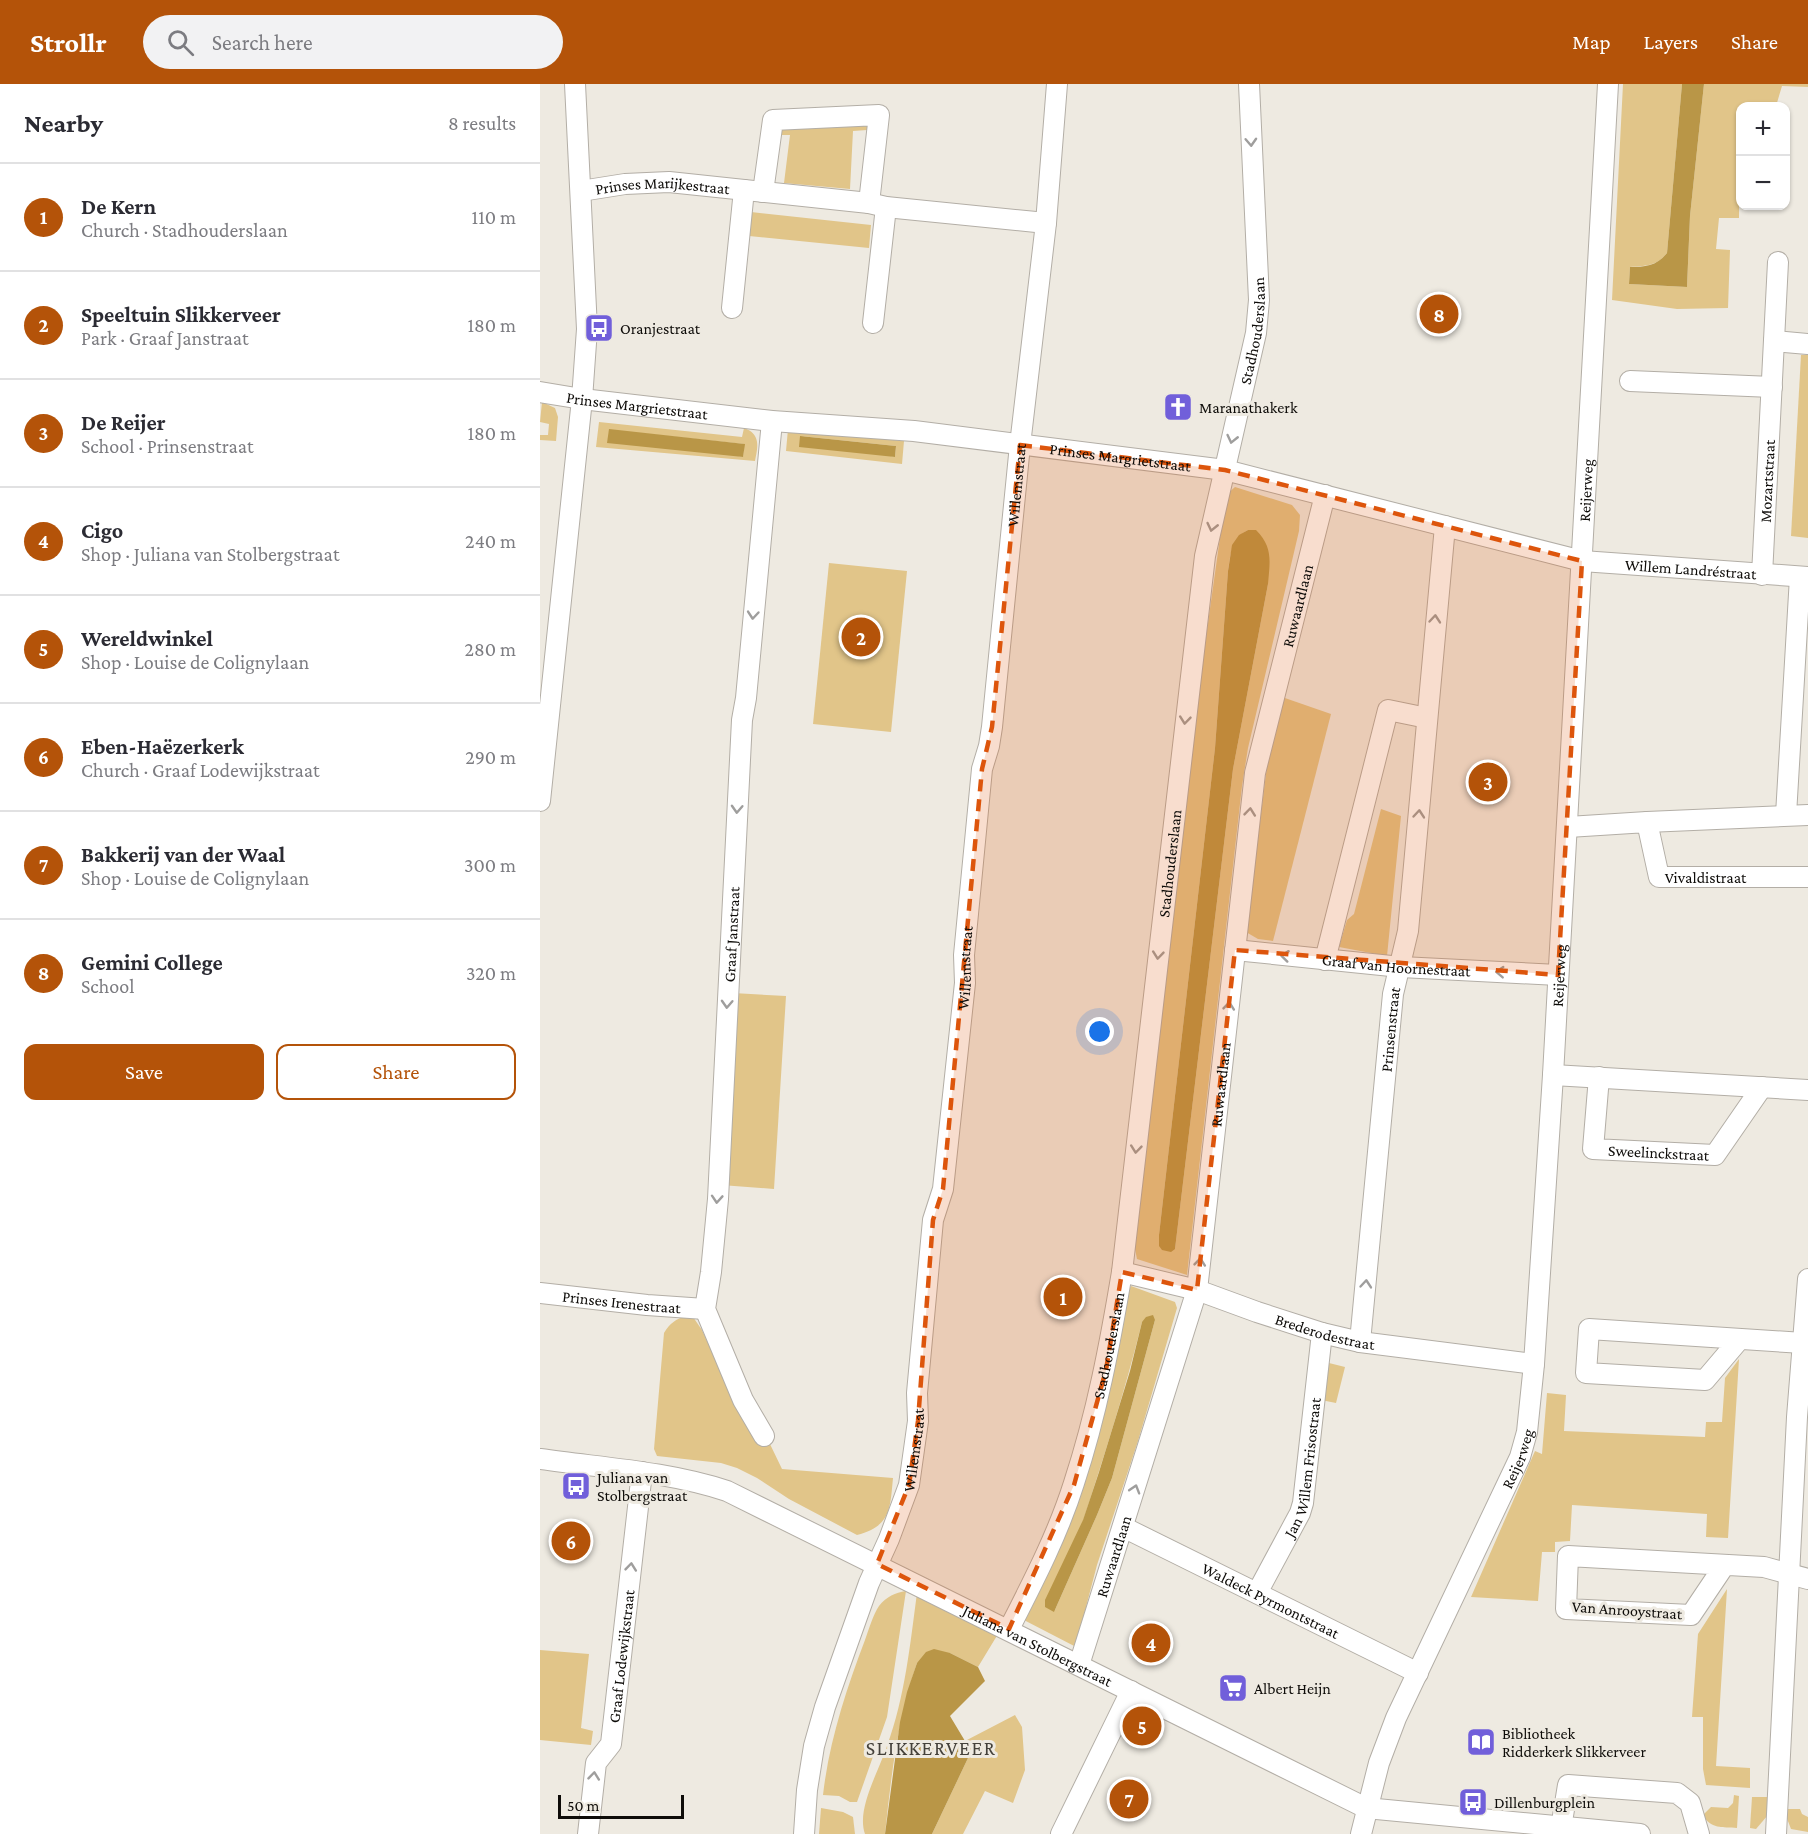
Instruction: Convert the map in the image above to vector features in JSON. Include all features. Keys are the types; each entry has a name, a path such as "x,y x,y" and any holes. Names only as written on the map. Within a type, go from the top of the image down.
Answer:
{"street":[{"path":"540,801 582,399 587,329 575,84"},
{"name":"Willemstraat","path":"804,1834 807,1790 814,1746 825,1707 877,1564 909,1485 918,1421 917,1393 933,1220 943,1189 965,983 964,955 981,781 992,727 1020,445 1046,223 1057,84"},
{"name":"Stadhouderslaan","path":"1009,1629 1041,1566 1074,1485 1106,1370 1122,1272 1205,556 1256,333 1259,300 1248,84"},
{"name":"Reijerweg","path":"1361,1834 1379,1763 1396,1718 1520,1457 1527,1432 1534,1364 1568,827 1608,84"},
{"name":"Prinses Marijkestraat","path":"732,308 754,191 773,120 879,115 873,323"},
{"name":"Prinses Marijkestraat","path":"581,191 625,184 669,182 1046,223"},
{"name":"Mozartstraat","path":"1762,575 1778,262"},
{"path":"1774,341 1808,344"},
{"path":"1630,381 1772,387"},
{"name":"Prinses Margrietstraat","path":"540,392 772,421 914,431 1225,470 1582,561"},
{"name":"Graaf Janstraat","path":"705,1309 718,1199 742,720 772,421"},
{"name":"Ruwaardlaan","path":"1079,1665 1197,1290 1255,773 1324,495"},
{"name":"Prinsenstraat","path":"1360,1342 1393,994 1408,931 1444,526"},
{"name":"Willem Landréstraat","path":"1582,561 1804,577 1786,815"},
{"path":"1325,960 1388,710 1427,718"},
{"path":"1568,827 1808,814"},
{"name":"Vivaldistraat","path":"1647,822 1659,877 1808,877"},
{"name":"Graaf van Hoornestraat","path":"1235,950 1401,967 1558,975"},
{"path":"1553,1075 1808,1090"},
{"name":"Sweelinckstraat","path":"1599,1077 1593,1149 1715,1155 1762,1087"},
{"name":"Brederodestraat","path":"1122,1272 1197,1290 1322,1333 1360,1342 1534,1364"},
{"path":"1776,1834 1799,1576 1803,1343 1808,1279"},
{"name":"Prinses Irenestraat","path":"540,1293 705,1309"},
{"path":"705,1309 743,1400 764,1436"},
{"path":"1738,1340 1704,1380 1586,1373 1589,1329 1803,1343"},
{"name":"Jan Willem Frisostraat","path":"1257,1593 1300,1513 1303,1503 1322,1333"},
{"name":"Juliana van Stolbergstraat","path":"540,1459 642,1472 698,1482 727,1491 1131,1691"},
{"name":"Graaf Lodewijkstraat","path":"588,1834 596,1763 611,1744 642,1472"},
{"name":"Waldeck Pyrmontstraat","path":"1123,1527 1418,1673"},
{"name":"Van Anrooystraat","path":"1724,1566 1691,1615 1566,1609 1568,1556 1764,1567 1799,1576"},
{"path":"1061,1834 1131,1691 1366,1808 1640,1834"},
{"path":"1561,1828 1568,1785 1677,1793 1690,1803 1698,1834"}],"highlighted area":[{"path":"1020,445 1225,470 1582,561 1558,975 1235,950 1197,1290 1122,1272 1106,1370 1074,1485 1009,1629 877,1564 909,1485 918,1421 933,1220 943,1189 982,769 992,727"}],"shaded area":[{"path":"1623,84 1682,84 1667,253 1655,263 1630,267 1629,284 1687,287 1690,216 1704,84 1808,84 1808,87 1782,86 1777,102 1736,102 1736,210 1739,210 1739,218 1719,218 1716,249 1730,250 1728,308 1677,309 1612,300"},
{"path":"1682,84 1704,84 1690,216 1687,287 1629,284 1630,267 1650,265 1659,261 1667,253"},
{"path":"868,123 867,130 853,131 850,189 784,183 790,135 778,135 779,127"},
{"path":"751,212 871,225 869,248 749,236"},
{"path":"1801,355 1808,355 1808,538 1791,536"},
{"path":"542,402 555,408 558,417 556,441 540,440 540,435 548,435 549,424 540,422"},
{"path":"599,422 742,437 744,428 756,437 757,442 755,461 596,447","holes":["609,430 744,444 743,457"]},
{"path":"609,429 745,444 743,457 607,443"},
{"path":"788,429 904,441 902,464 786,451","holes":["800,436 896,446 895,457"]},
{"path":"800,436 896,446 895,457 799,447"},
{"path":"1235,487 1292,505 1300,515 1299,531 1248,748 1242,786 1187,1275 1137,1259 1134,1244 1198,694 1226,495","holes":["1248,530 1268,584 1233,769 1175,1249 1159,1235 1215,748 1228,571 1235,542"]},
{"path":"1248,530 1256,530 1268,548 1270,561 1268,584 1233,769 1175,1249 1171,1252 1162,1250 1159,1246 1159,1235 1215,748 1228,571 1232,545 1239,535"},
{"path":"829,563 907,571 891,732 813,724"},
{"path":"1282,697 1331,714 1273,941 1258,939 1246,932 1268,758"},
{"path":"1381,809 1401,816 1387,956 1339,947 1347,920 1354,914"},
{"path":"733,993 786,996 774,1189 721,1185"},
{"path":"1131,1286 1175,1302 1177,1308 1138,1441 1097,1565 1078,1648 1020,1618","holes":["1155,1320 1112,1478 1054,1612 1112,1431 1142,1322"]},
{"path":"1153,1315 1155,1320 1112,1478 1054,1612 1045,1607 1045,1600 1083,1520 1130,1371 1142,1322 1146,1317"},
{"path":"686,1316 693,1317 702,1330 741,1417 754,1411 782,1469 893,1478 887,1515 877,1527 857,1535 737,1468 721,1463 657,1456 654,1449 664,1333 674,1322"},
{"path":"1739,1359 1728,1538 1706,1537 1707,1514 1572,1505 1570,1541 1555,1542 1555,1552 1542,1552 1538,1601 1471,1597 1535,1451 1542,1454 1547,1393 1566,1395 1564,1431 1705,1437 1706,1422 1722,1422 1725,1378"},
{"path":"1325,1362 1345,1367 1336,1403 1316,1399"},
{"path":"1727,1589 1716,1766 1750,1768 1750,1788 1706,1785 1703,1769 1703,1717 1692,1717 1698,1634"},
{"path":"906,1591 887,1717 857,1802 850,1802 839,1796 823,1795 829,1755 839,1716 873,1618 885,1600"},
{"path":"917,1593 998,1634 978,1667 950,1653 917,1663 900,1726 885,1834 865,1834 863,1824 866,1802 893,1727 903,1690"},
{"path":"934,1649 950,1653 978,1667 985,1681 950,1716 965,1741 968,1758 932,1834 885,1834 900,1722 907,1692 917,1663 926,1652"},
{"path":"540,1650 589,1654 581,1728 593,1731 591,1745 540,1740"},
{"path":"1015,1715 1022,1727 1025,1770 1013,1803 985,1791 963,1834 932,1834 968,1758 965,1741"},
{"path":"1734,1795 1739,1796 1737,1828 1713,1825 1706,1820 1703,1815 1711,1807 1728,1808 1733,1803"},
{"path":"1752,1797 1769,1797 1768,1815 1756,1829 1750,1828"},
{"path":"821,1808 843,1812 853,1817 855,1834 819,1834"},
{"path":"1786,1809 1800,1809 1802,1814 1808,1817 1808,1832 1791,1829"}],"place":[{"name":"Gemini College","path":"1439,314"},
{"name":"Oranjestraat","path":"599,328"},
{"name":"Maranathakerk","path":"1178,407"},
{"name":"Speeltuin Slikkerveer","path":"861,637"},
{"name":"De Reijer","path":"1488,782"},
{"name":"De Kern","path":"1063,1297"},
{"name":"Juliana van Stolbergstraat","path":"576,1486"},
{"name":"Eben-Haëzerkerk","path":"571,1541"},
{"name":"Cigo","path":"1151,1643"},
{"name":"Albert Heijn","path":"1233,1688"},
{"name":"Wereldwinkel","path":"1142,1726"},
{"name":"Bibliotheek Ridderkerk Slikkerveer","path":"1481,1742"},
{"name":"Bakkerij van der Waal","path":"1129,1799"},
{"name":"Dillenburgplein","path":"1473,1802"}],"district":[{"name":"SLIKKERVEER","path":"931,1748"}]}
